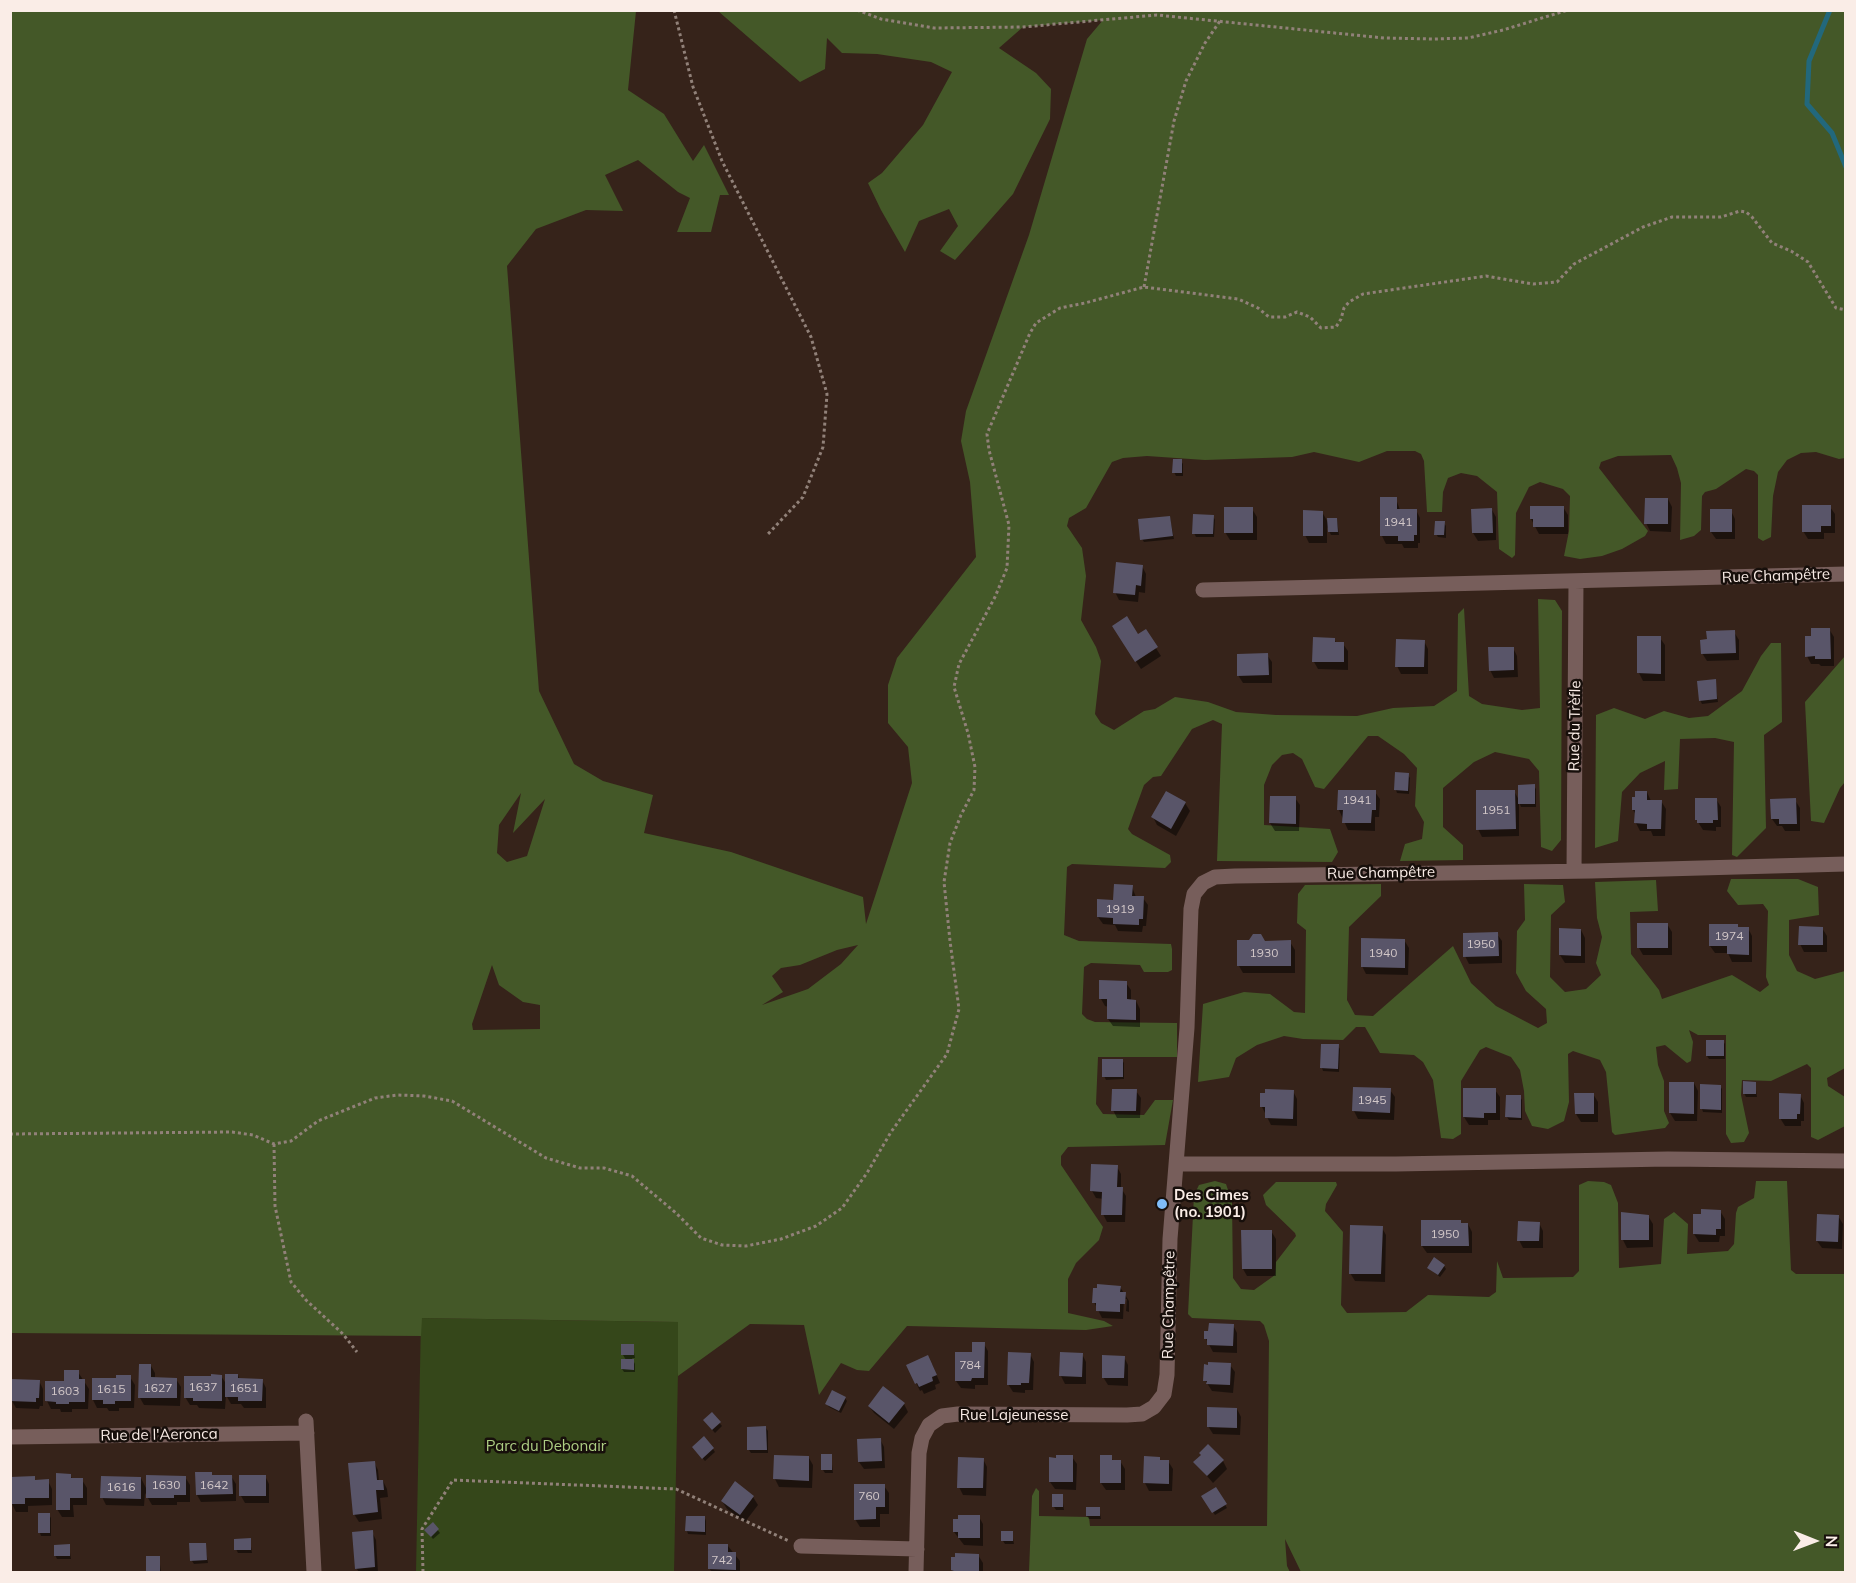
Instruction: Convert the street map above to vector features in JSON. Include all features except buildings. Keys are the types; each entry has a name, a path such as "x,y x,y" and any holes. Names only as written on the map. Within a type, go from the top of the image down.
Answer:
{"street":[{"name":"Rue Champêtre","path":"1203,590 1845,574"},
{"name":"Rue du Trèfle","path":"1574,871 1576,581"},
{"name":"Rue Champêtre","path":"1154,1407 1164,1394 1167,1375 1170,1239 1187,1028 1191,909 1194,894 1203,883 1215,877 1235,876 1845,864"},
{"path":"1176,1164 1396,1164 1668,1159 1845,1161"},
{"name":"Rue Lajeunesse","path":"916,1572 919,1453 922,1438 929,1425 942,1416 958,1414 1128,1415 1142,1414 1154,1407"},
{"name":"Rue de l'Aeronca","path":"10,1437 307,1427 314,1572"},
{"path":"801,1546 916,1549"}],"path":[{"path":"674,10 693,87 722,161 811,337 826,394 823,447 803,497 768,534"},
{"path":"857,10 881,19 934,28 1023,27 1157,15 1384,38 1468,38 1568,10"},
{"path":"1144,287 1174,121 1186,81 1205,43 1220,21"},
{"path":"10,1134 232,1132 253,1135 274,1144 291,1141 318,1121 375,1098 398,1095 424,1096 452,1101 546,1158 580,1168 604,1168 632,1176 676,1213 701,1238 722,1245 746,1245 781,1239 816,1226 842,1208 867,1173 891,1132 947,1054 959,1009 945,882 950,843 974,790 975,767 968,733 954,687 958,664 995,597 1007,568 1009,525 988,450 987,434 1036,323 1060,308 1144,287 1238,299 1258,308 1269,317 1285,317 1297,312 1310,317 1321,328 1336,327 1344,308 1349,302 1363,294 1486,276 1533,284 1557,282 1574,264 1644,227 1672,217 1721,217 1740,211 1752,217 1772,243 1791,250 1808,262 1836,308 1845,310"},
{"path":"274,1144 275,1206 291,1282 306,1300 343,1334 357,1352"},
{"path":"423,1572 422,1529 453,1480 676,1489 801,1546"}],"green space":[{"path":"11,10 636,11 628,90 664,114 693,161 704,145 729,195 720,195 711,232 677,232 690,198 678,192 638,160 605,175 623,211 586,210 536,229 507,266 539,691 574,764 603,781 653,795 644,833 731,852 863,897 866,924 912,783 908,747 888,723 888,685 897,658 976,557 970,482 961,441 966,411 1029,235 1087,39 1103,20 1023,27 999,48 1036,73 1051,89 1050,119 1013,194 955,260 940,251 958,226 949,209 919,221 905,252 868,183 882,173 923,125 952,72 931,62 877,54 842,53 827,38 825,69 800,82 718,11 1845,11 1845,458 1839,459 1816,452 1801,453 1787,460 1778,472 1773,496 1771,537 1763,541 1758,538 1758,475 1746,469 1716,489 1705,492 1702,496 1701,530 1694,536 1680,540 1681,483 1671,455 1618,456 1601,462 1599,468 1648,531 1645,536 1622,549 1602,556 1580,559 1564,556 1569,531 1570,496 1563,489 1540,482 1529,487 1516,513 1515,555 1512,558 1499,549 1497,492 1477,476 1461,473 1448,478 1443,492 1442,512 1427,512 1424,461 1421,454 1415,451 1387,451 1359,462 1314,452 1292,457 1205,460 1147,456 1123,458 1112,462 1086,508 1069,518 1067,526 1082,548 1086,576 1081,620 1101,661 1095,714 1101,723 1114,730 1144,711 1155,709 1175,697 1208,702 1236,712 1276,715 1357,716 1393,708 1434,706 1457,691 1458,614 1464,608 1469,696 1482,704 1522,710 1540,708 1538,599 1555,600 1562,611 1561,840 1552,851 1541,847 1539,771 1529,759 1495,752 1474,762 1443,788 1443,827 1463,845 1463,860 1400,861 1405,844 1422,839 1424,822 1415,806 1417,768 1404,754 1378,736 1368,736 1324,789 1315,787 1302,759 1293,753 1282,755 1272,765 1264,785 1264,825 1330,829 1338,852 1332,862 1217,861 1222,724 1213,720 1192,729 1161,776 1153,777 1144,785 1128,829 1132,834 1170,855 1171,862 1165,868 1072,864 1067,867 1064,935 1079,941 1171,944 1172,949 1172,970 1168,972 1144,972 1140,965 1091,963 1084,967 1082,1014 1087,1019 1095,1022 1177,1023 1177,1057 1098,1057 1096,1104 1103,1114 1144,1115 1155,1100 1173,1100 1165,1145 1068,1147 1061,1156 1061,1165 1103,1227 1099,1240 1076,1263 1068,1279 1068,1313 1104,1321 1113,1326 1086,1330 907,1326 869,1371 857,1370 841,1363 819,1395 804,1325 750,1324 678,1376 678,1322 422,1318 421,1336 11,1333","holes":["521,793 513,833 545,799 527,856 507,862 497,853 499,825","858,945 841,964 808,989 762,1005 783,992 772,976 781,968 800,965 837,950","492,965 499,985 523,1002 540,1005 540,1029 473,1030 472,1024"]},
{"path":"1771,643 1781,643 1782,722 1764,735 1766,828 1737,857 1732,855 1734,742 1715,738 1680,739 1678,789 1664,790 1665,761 1640,773 1622,792 1618,841 1595,848 1596,715 1614,708 1645,719 1664,711 1689,718 1708,716 1742,691 1761,656"},
{"path":"1845,656 1845,782 1824,823 1811,821 1805,702"},
{"path":"1731,879 1798,879 1818,887 1819,915 1789,920 1789,955 1797,971 1815,979 1845,971 1845,1068 1827,1078 1828,1086 1845,1097 1845,1126 1818,1140 1811,1137 1811,1068 1807,1064 1771,1081 1742,1080 1741,1095 1749,1133 1744,1142 1731,1143 1726,1134 1726,1035 1698,1035 1689,1030 1693,1042 1691,1061 1687,1063 1665,1045 1656,1047 1658,1065 1664,1081 1664,1111 1669,1123 1665,1128 1615,1135 1612,1132 1606,1072 1600,1060 1573,1051 1568,1054 1569,1102 1564,1121 1548,1129 1532,1126 1525,1111 1520,1070 1511,1057 1486,1047 1480,1050 1461,1081 1461,1134 1453,1139 1441,1138 1433,1080 1423,1062 1414,1055 1380,1053 1365,1027 1356,1027 1343,1040 1284,1036 1257,1045 1236,1058 1229,1077 1198,1082 1203,1004 1244,992 1270,994 1294,1012 1305,1013 1306,930 1297,923 1298,894 1305,885 1381,884 1381,896 1349,927 1347,1000 1355,1015 1373,1016 1453,946 1471,983 1496,1006 1538,1028 1547,1023 1546,1009 1526,991 1516,973 1517,931 1525,920 1524,884 1563,885 1565,902 1551,915 1550,977 1565,992 1586,989 1601,975 1596,963 1602,937 1597,918 1595,882 1656,880 1658,911 1630,912 1631,954 1659,990 1662,999 1732,975 1760,992 1769,985 1766,977 1768,911 1763,904 1738,905 1727,891"},
{"path":"1215,1181 1226,1184 1232,1202 1233,1278 1241,1289 1254,1290 1275,1275 1276,1262 1296,1236 1266,1205 1263,1195 1276,1182 1336,1182 1337,1185 1326,1204 1325,1211 1343,1232 1341,1305 1347,1313 1406,1312 1428,1295 1489,1297 1496,1292 1497,1261 1503,1278 1573,1277 1579,1271 1579,1185 1588,1181 1611,1185 1618,1203 1619,1268 1661,1264 1664,1219 1674,1212 1688,1224 1687,1254 1728,1251 1734,1244 1738,1207 1754,1198 1756,1181 1787,1181 1791,1270 1796,1274 1845,1274 1845,1572 1301,1572 1285,1539 1287,1566 1290,1572 1029,1572 1032,1496 1036,1488 1039,1491 1039,1516 1089,1517 1090,1526 1267,1526 1269,1341 1264,1325 1260,1321 1192,1318 1188,1314 1194,1195 1199,1185"},
{"name":"Parc du Debonair","path":"421,1318 679,1322 674,1572 416,1572"}],"waterway":[{"path":"1830,10 1809,61 1807,104 1832,133 1846,167"}],"place":[{"name":"Des Cimes (no. 1901)","path":"1162,1204"}]}
